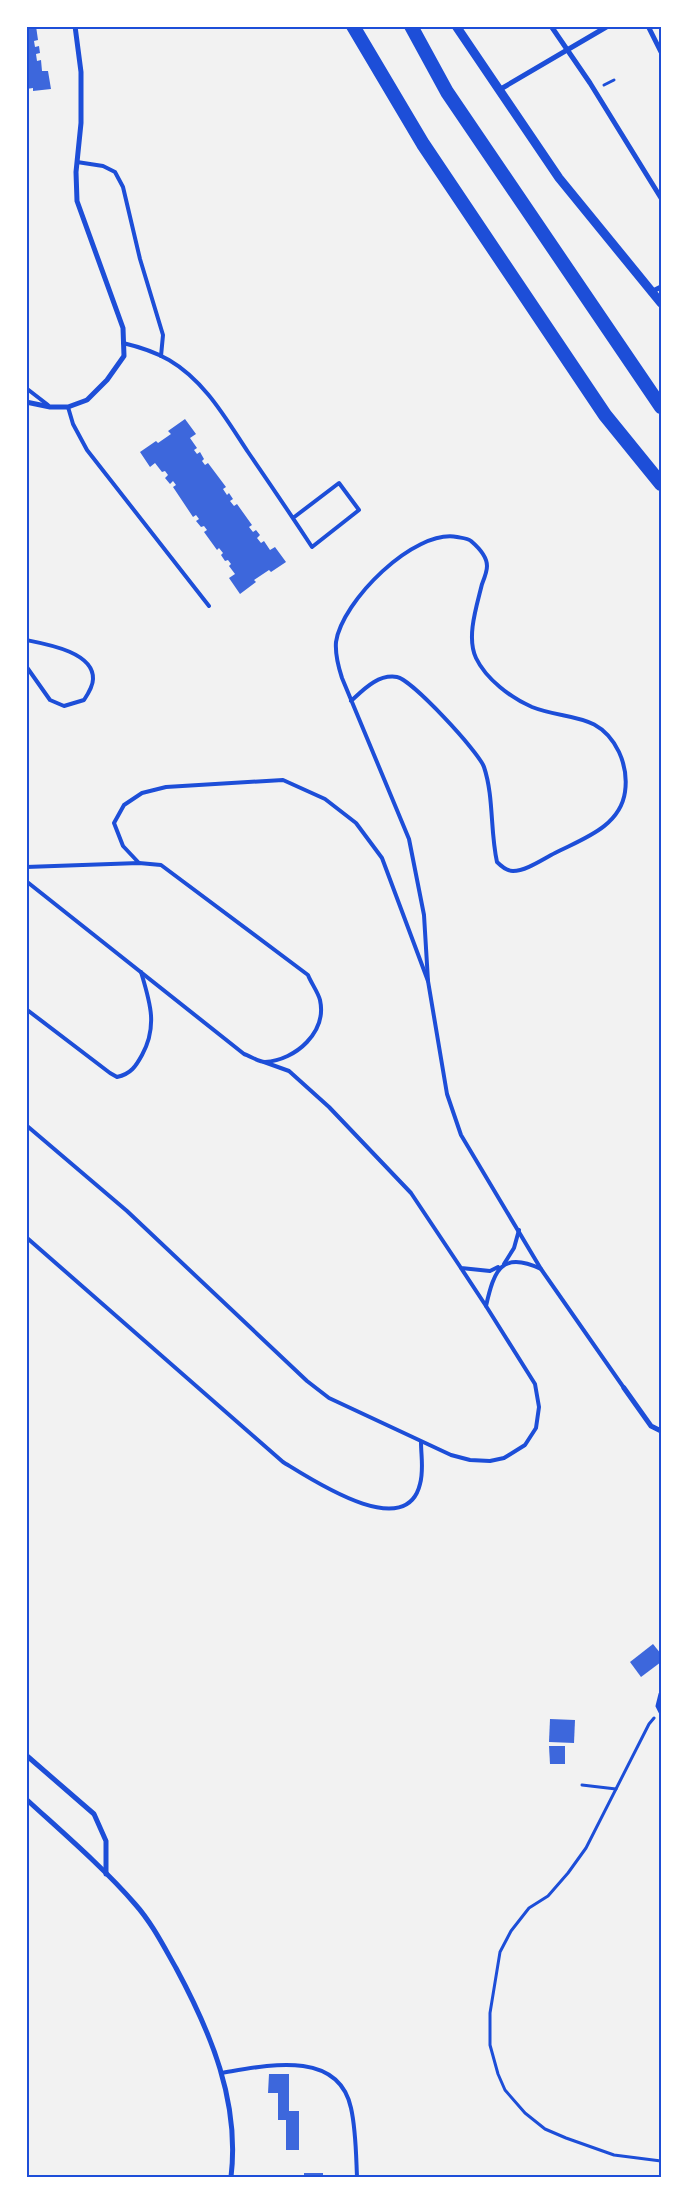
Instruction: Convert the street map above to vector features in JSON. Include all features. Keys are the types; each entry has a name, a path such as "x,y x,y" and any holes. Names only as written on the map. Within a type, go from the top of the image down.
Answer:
{"highway":[{"path":"353,26 434,161 605,415 661,484"},
{"path":"411,26 447,92 661,407"}],"street":[{"path":"26,402 50,407 68,407 87,400 107,380 124,356 123,328 77,201 77,162 81,123 80,72 75,26"},
{"path":"456,26 559,178 661,303"},
{"path":"551,26 590,83 661,198"},
{"path":"499,90 608,26"},
{"path":"648,26 661,52"},
{"path":"651,292 661,287"},
{"path":"624,1388 652,1426 661,1432"},
{"path":"660,1712 658,1706 661,1694"},
{"path":"26,1755 94,1814 106,1841 106,1874"},
{"path":"26,1799 106,1874 136,1905 160,1940 192,1997 215,2049 233,2120 234,2151 231,2177"}],"lane":[{"path":"77,162 103,166 115,172 124,187 140,259 162,335 161,356"},
{"path":"123,343 161,356 186,372 212,399 312,547 359,510 339,483 293,518"},
{"path":"26,388 50,407"},
{"path":"68,407 73,424 87,450 209,606"},
{"path":"351,701 372,682 387,677 399,677 418,692 473,748 484,766 497,862 501,867 513,871 528,866 598,832 617,815 624,804 627,778 619,753 608,733 592,723 533,708 510,695 484,671 475,657 473,620 487,565 483,553 469,540 448,536 419,546 388,566 361,593 344,619 336,641 336,662 351,701 409,839 424,914 428,981 447,1094 454,1119 461,1135 541,1269 624,1388"},
{"path":"26,640 58,646 74,654 92,670 93,680 84,700 64,706 50,700 26,666"},
{"path":"139,863 123,846 114,823 124,805 142,793 166,787 282,780 325,799 356,823 382,858 428,981"},
{"path":"26,868 139,863 161,866 308,975 320,1000 319,1026 303,1047 286,1056 264,1062"},
{"path":"26,881 244,1054 289,1071 329,1107 411,1193 535,1384 539,1407 536,1428 525,1444 504,1458 490,1461 470,1460 421,1442 329,1398 307,1381 127,1211 26,1125"},
{"path":"27,1012 110,1073 117,1077 126,1075 136,1067 148,1044 152,1028 152,1008 141,972"},
{"path":"486,1306 494,1276 514,1248 519,1230"},
{"path":"26,1237 283,1462 325,1488 378,1508 399,1508 413,1499 420,1485 422,1469 421,1442"},
{"path":"461,1268 490,1271 504,1264 529,1263 541,1269"},
{"path":"222,2073 284,2063 302,2065 332,2077 344,2089 351,2107 357,2177"}],"path":[{"path":"604,85 614,80"},
{"path":"660,1712 649,1724 586,1848 548,1896 529,1908 510,1931 500,1952 490,2013 490,2045 498,2074 505,2090 525,2113 545,2129 614,2155 661,2161"},
{"path":"582,1784 616,1789"}],"building":[{"path":"26,26 36,26 38,40 34,41 35,47 39,46 40,53 36,54 37,61 41,60 42,71 48,71 51,89 33,91 33,88 26,89"},
{"path":"185,419 196,434 190,438 197,448 194,450 197,454 200,452 204,459 202,461 205,465 208,463 226,487 223,489 233,499 230,501 234,506 237,504 252,525 249,527 253,532 256,530 260,535 257,538 261,543 264,541 270,550 275,547 286,562 254,580 256,582 240,594 229,578 235,574 229,566 231,564 228,560 225,561 221,555 223,553 219,548 217,550 204,532 207,530 204,526 201,527 196,521 199,519 196,515 193,517 173,487 176,485 173,481 170,484 165,478 168,475 165,471 162,472 155,463 150,467 140,452 171,434 168,431"},
{"path":"653,1644 661,1654 661,1662 641,1677 630,1662"},
{"path":"550,1719 575,1720 574,1743 549,1742"},
{"path":"549,1746 565,1746 565,1764 550,1764"},
{"path":"269,2074 289,2074 289,2111 299,2111 299,2150 286,2150 286,2120 278,2120 278,2093 268,2093"},
{"path":"304,2173 323,2173 323,2177 304,2177"}]}
